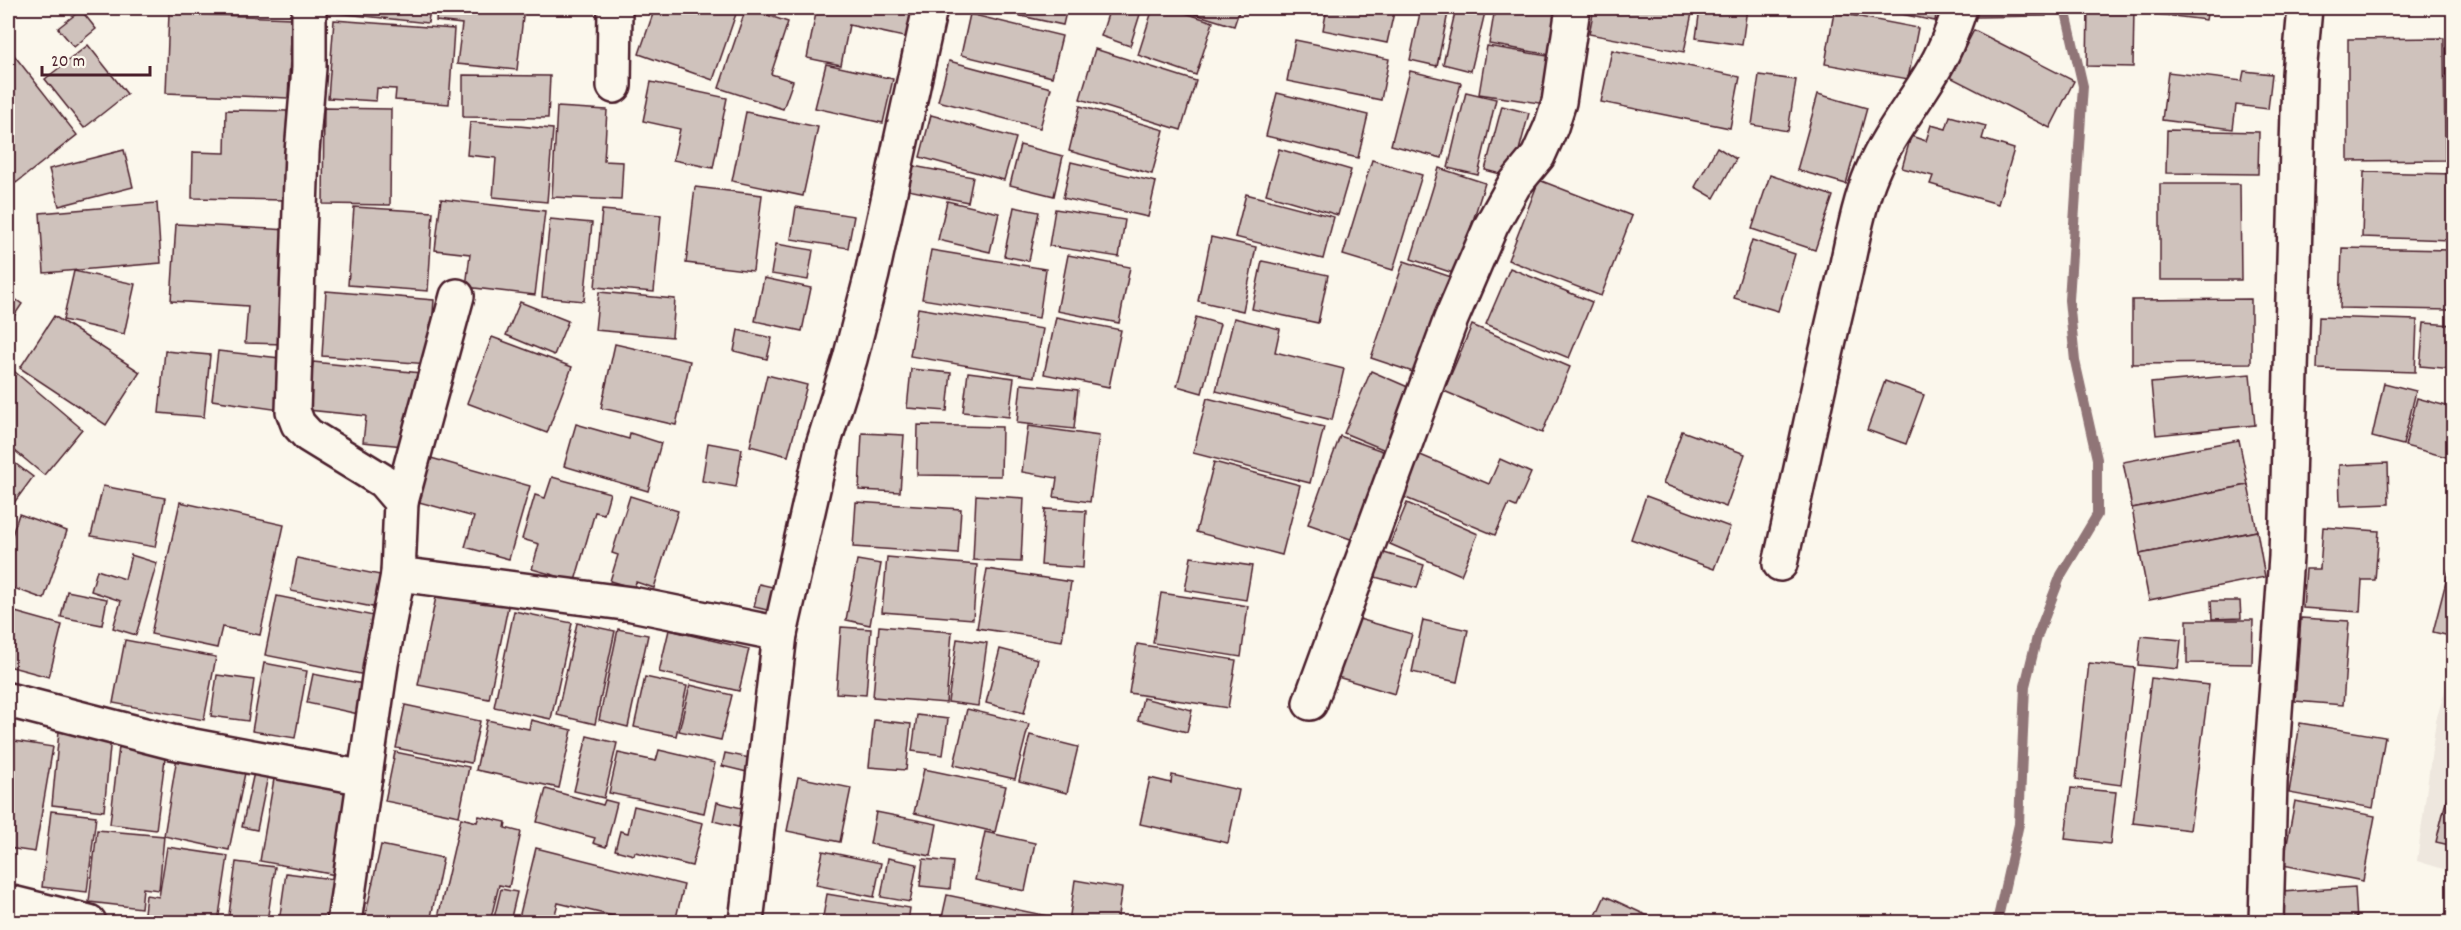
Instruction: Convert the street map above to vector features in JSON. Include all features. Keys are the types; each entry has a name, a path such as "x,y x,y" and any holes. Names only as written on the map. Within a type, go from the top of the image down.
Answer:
{"street":[{"path":"309,8 309,68 302,152 293,411 298,424 308,435 383,481 401,502"},
{"path":"614,86 615,8"},
{"path":"746,922 780,634 823,445 872,274 930,8"},
{"path":"1310,703 1451,319 1491,226 1514,185 1538,156 1551,127 1559,102 1573,8"},
{"path":"1780,564 1821,371 1862,202 1872,172 1905,111 1932,73 1960,8"},
{"path":"2266,922 2270,792 2286,557 2299,74 2305,8"},
{"path":"344,922 381,664 398,574 401,502 457,296"},
{"path":"398,574 632,604 780,634"},
{"path":"8,700 172,742 365,778"},
{"path":"8,902 88,922"}],"shaded area":[{"path":"2453,665 2453,872 2417,861 2436,720"}],"building":[{"path":"337,8 430,8 428,23 337,13"},
{"path":"437,8 524,8 517,70 457,64 462,24 436,21"},
{"path":"655,8 738,8 713,80 639,54"},
{"path":"746,8 788,22 771,74 793,81 783,109 719,88"},
{"path":"817,8 915,8 909,38 849,25 841,65 807,58"},
{"path":"984,8 1067,8 1063,25"},
{"path":"1110,8 1142,8 1130,46 1101,36"},
{"path":"1153,8 1170,8 1213,22 1196,75 1138,55"},
{"path":"1176,8 1240,8 1234,26"},
{"path":"1327,8 1395,8 1387,43 1323,30"},
{"path":"1421,8 1449,8 1437,66 1410,60"},
{"path":"1456,8 1486,8 1471,71 1443,64"},
{"path":"1495,8 1564,8 1556,56 1489,44"},
{"path":"1594,8 1693,8 1684,52 1589,34"},
{"path":"1700,8 1747,8 1742,45 1696,38"},
{"path":"1873,8 1937,8 1935,21"},
{"path":"1974,8 2046,8 2046,16 1974,17"},
{"path":"2088,8 2134,8 2133,67 2087,66"},
{"path":"2141,8 2208,8 2206,20 2140,12"},
{"path":"81,10 96,29 74,47 58,28"},
{"path":"1834,12 1918,28 1908,79 1825,64"},
{"path":"169,13 292,18 288,98 166,93"},
{"path":"970,14 1062,36 1052,77 961,55"},
{"path":"334,20 454,29 449,104 395,100 396,89 377,88 376,101 328,98"},
{"path":"1974,30 2074,81 2050,128 1950,77"},
{"path":"2444,38 2445,160 2348,161 2348,39"},
{"path":"1295,40 1389,59 1381,100 1287,81"},
{"path":"88,45 127,94 84,128 45,79"},
{"path":"1487,46 1554,57 1546,104 1479,94"},
{"path":"1095,49 1196,81 1181,130 1080,99"},
{"path":"10,50 77,135 16,183 8,171 8,52"},
{"path":"1612,50 1740,77 1730,128 1601,102"},
{"path":"949,61 1051,88 1040,128 938,101"},
{"path":"826,64 893,79 883,123 815,108"},
{"path":"1410,71 1461,83 1442,158 1391,145"},
{"path":"2244,71 2272,74 2268,109 2236,105 2233,129 2162,120 2168,72 2242,81"},
{"path":"463,75 550,76 548,118 463,117"},
{"path":"1759,75 1796,80 1788,131 1752,125"},
{"path":"651,82 727,98 713,168 673,160 680,129 643,121"},
{"path":"1466,92 1496,99 1478,175 1448,168"},
{"path":"1277,93 1368,115 1358,158 1266,136"},
{"path":"1818,94 1867,108 1846,184 1797,170"},
{"path":"1080,106 1164,130 1152,174 1069,151"},
{"path":"1502,106 1529,113 1512,177 1485,170"},
{"path":"557,107 607,110 604,161 623,162 621,200 552,197"},
{"path":"324,108 391,109 390,205 323,204"},
{"path":"226,110 287,111 284,200 192,198 193,152 225,153"},
{"path":"746,112 818,127 803,196 732,181"},
{"path":"931,115 1016,138 1004,180 920,157"},
{"path":"1950,116 1986,126 1982,139 2014,149 1998,204 1930,184 1933,176 1902,168 1911,136 1926,141 1931,125 1946,129"},
{"path":"470,122 553,129 547,202 493,197 496,158 467,155"},
{"path":"2167,130 2259,132 2258,174 2166,173"},
{"path":"1020,145 1063,156 1054,196 1010,185"},
{"path":"1717,147 1736,159 1714,198 1695,187"},
{"path":"1279,149 1351,170 1338,215 1266,194"},
{"path":"124,150 133,187 59,206 49,169"},
{"path":"1372,160 1422,175 1393,270 1343,255"},
{"path":"1071,162 1156,182 1148,217 1063,198"},
{"path":"913,166 973,177 968,202 908,190"},
{"path":"1439,168 1485,183 1456,274 1411,259"},
{"path":"2364,172 2454,174 2452,240 2362,237"},
{"path":"1770,175 1833,196 1815,250 1752,229"},
{"path":"1539,180 1632,216 1601,296 1508,260"},
{"path":"2160,184 2240,184 2241,280 2160,280"},
{"path":"695,187 762,195 753,271 686,263"},
{"path":"1246,194 1334,217 1323,259 1235,237"},
{"path":"441,199 545,211 535,295 466,287 470,254 435,250"},
{"path":"947,201 999,213 990,252 938,240"},
{"path":"157,203 161,263 44,273 40,213"},
{"path":"354,207 433,212 428,291 348,285"},
{"path":"796,207 854,216 848,248 791,239"},
{"path":"1014,207 1039,212 1029,261 1004,256"},
{"path":"1055,209 1125,220 1119,257 1049,246"},
{"path":"602,210 661,215 654,292 595,287"},
{"path":"550,219 592,223 584,301 542,297"},
{"path":"176,224 290,230 284,344 245,343 248,306 171,301"},
{"path":"1211,237 1256,247 1243,311 1198,301"},
{"path":"1752,240 1795,254 1778,311 1734,298"},
{"path":"776,244 813,250 808,280 771,274"},
{"path":"2342,248 2452,250 2450,310 2340,308"},
{"path":"931,250 1046,269 1039,318 922,299"},
{"path":"1068,255 1130,267 1119,323 1057,311"},
{"path":"1262,261 1328,275 1318,323 1252,309"},
{"path":"1404,261 1451,277 1419,374 1371,358"},
{"path":"1510,268 1592,302 1569,358 1486,324"},
{"path":"74,271 135,284 124,334 63,320"},
{"path":"764,278 811,288 802,331 755,321"},
{"path":"326,291 434,300 429,364 322,356"},
{"path":"599,292 675,299 672,337 595,330"},
{"path":"8,294 22,304 8,325"},
{"path":"2251,299 2251,363 2132,364 2132,300"},
{"path":"520,302 568,321 554,355 506,335"},
{"path":"918,308 1043,329 1034,377 910,356"},
{"path":"54,316 140,372 106,425 20,368"},
{"path":"1056,317 1121,330 1109,387 1044,374"},
{"path":"1196,317 1220,324 1202,393 1177,386"},
{"path":"2319,317 2417,320 2415,372 2317,369"},
{"path":"1234,318 1280,329 1275,352 1344,369 1332,420 1216,391"},
{"path":"2424,323 2454,325 2454,369 2420,366"},
{"path":"1472,325 1570,367 1542,433 1444,391"},
{"path":"738,330 772,338 767,359 734,351"},
{"path":"492,337 572,367 547,433 467,403"},
{"path":"615,344 690,361 676,425 601,408"},
{"path":"165,351 210,355 204,417 159,413"},
{"path":"218,351 289,359 287,411 212,400"},
{"path":"313,362 421,373 414,447 363,442 366,416 308,410"},
{"path":"8,366 82,429 44,475 8,445"},
{"path":"911,369 951,373 947,411 907,408"},
{"path":"1371,371 1417,391 1390,452 1344,433"},
{"path":"968,372 1014,378 1009,417 963,412"},
{"path":"2250,374 2255,425 2156,435 2151,383"},
{"path":"767,375 807,385 788,456 750,446"},
{"path":"1885,381 1924,395 1906,444 1867,430"},
{"path":"2384,383 2416,391 2403,445 2372,437"},
{"path":"1021,384 1078,390 1074,429 1017,423"},
{"path":"1207,398 1324,427 1310,483 1193,453"},
{"path":"2417,398 2454,408 2454,459 2405,446"},
{"path":"576,424 629,439 630,433 661,443 648,491 564,466"},
{"path":"918,425 1002,427 1001,476 917,475"},
{"path":"1028,426 1099,436 1090,502 1054,497 1057,478 1022,472"},
{"path":"1682,431 1745,454 1726,507 1663,484"},
{"path":"862,433 904,435 900,492 859,490"},
{"path":"1340,436 1391,454 1359,542 1308,524"},
{"path":"2239,440 2248,485 2132,508 2123,462"},
{"path":"708,443 742,449 736,487 702,481"},
{"path":"1418,454 1489,484 1500,459 1531,473 1516,507 1509,504 1495,535 1401,496"},
{"path":"8,458 33,477 8,511"},
{"path":"431,458 530,486 509,559 465,547 474,517 419,502"},
{"path":"1214,462 1300,485 1282,555 1196,532"},
{"path":"2388,463 2389,504 2340,506 2339,465"},
{"path":"552,477 610,493 604,514 595,512 575,581 532,569 539,544 522,539 535,495 545,498"},
{"path":"2248,485 2257,531 2140,554 2132,508"},
{"path":"103,486 165,498 155,547 91,536"},
{"path":"976,495 1024,498 1021,562 973,560"},
{"path":"630,496 678,511 654,588 636,582 634,588 610,581 618,555 612,553"},
{"path":"1646,496 1730,527 1714,569 1631,539"},
{"path":"180,502 284,525 260,635 222,627 217,648 151,634"},
{"path":"856,502 961,509 958,554 853,547"},
{"path":"1407,503 1478,534 1461,575 1390,544"},
{"path":"1045,509 1086,511 1083,568 1041,565"},
{"path":"19,514 67,531 44,599 8,586 8,547"},
{"path":"2323,527 2379,531 2375,580 2362,580 2360,612 2303,608 2306,569 2320,569"},
{"path":"2257,531 2265,577 2149,600 2140,554"},
{"path":"1381,552 1424,565 1417,588 1375,577"},
{"path":"131,555 157,563 136,635 113,628 121,601 91,591 97,570 125,579"},
{"path":"887,557 977,565 973,619 882,612"},
{"path":"1191,557 1252,566 1246,600 1185,590"},
{"path":"297,558 390,577 383,609 291,591"},
{"path":"857,560 881,564 870,625 846,620"},
{"path":"987,569 1071,582 1062,641 977,628"},
{"path":"2449,570 2454,571 2454,637 2433,632"},
{"path":"759,584 782,589 776,612 754,607"},
{"path":"438,587 509,602 489,699 418,685"},
{"path":"67,591 107,599 102,625 61,617"},
{"path":"1161,593 1248,606 1241,657 1153,643"},
{"path":"277,596 388,619 376,677 265,655"},
{"path":"2211,601 2240,601 2241,618 2212,619"},
{"path":"8,610 62,625 49,677 8,666"},
{"path":"514,611 572,623 551,719 494,707"},
{"path":"1352,617 1412,634 1395,694 1334,676"},
{"path":"2301,618 2349,621 2343,705 2295,701"},
{"path":"1423,620 1468,630 1457,682 1412,672"},
{"path":"2187,620 2253,620 2252,664 2187,663"},
{"path":"577,623 615,631 595,724 557,715"},
{"path":"879,626 952,632 946,703 873,697"},
{"path":"841,627 871,629 866,695 836,693"},
{"path":"618,629 648,635 628,727 599,720"},
{"path":"669,630 749,649 739,691 659,672"},
{"path":"2141,636 2181,640 2178,669 2138,665"},
{"path":"957,639 987,643 978,706 948,702"},
{"path":"125,640 216,657 204,720 113,703"},
{"path":"1137,644 1236,660 1228,708 1129,693"},
{"path":"1000,649 1038,659 1024,713 986,703"},
{"path":"264,663 307,671 295,738 252,731"},
{"path":"2089,663 2135,668 2121,785 2076,779"},
{"path":"313,674 374,686 368,716 307,703"},
{"path":"217,675 254,680 248,721 211,716"},
{"path":"645,677 687,686 676,736 634,727"},
{"path":"2151,678 2209,685 2190,830 2133,823"},
{"path":"690,685 732,695 721,740 679,731"},
{"path":"1143,698 1192,710 1187,732 1138,720"},
{"path":"405,705 480,721 471,763 396,748"},
{"path":"967,709 1029,724 1015,779 954,765"},
{"path":"917,715 948,719 943,755 912,751"},
{"path":"487,720 529,729 531,720 572,730 559,788 476,770"},
{"path":"874,720 911,724 906,770 869,767"},
{"path":"2300,723 2385,737 2373,808 2289,793"},
{"path":"59,731 111,736 104,811 52,805"},
{"path":"1030,735 1078,747 1067,793 1019,781"},
{"path":"587,736 617,743 604,798 574,791"},
{"path":"120,738 167,743 156,830 110,824"},
{"path":"8,740 53,747 35,852 8,848"},
{"path":"659,750 715,763 704,813 609,793 618,753 656,761"},
{"path":"395,752 469,767 459,816 385,801"},
{"path":"725,753 750,758 747,772 722,766"},
{"path":"177,757 245,773 229,850 164,836"},
{"path":"256,763 270,766 257,830 242,827"},
{"path":"276,767 352,780 336,875 260,861"},
{"path":"924,769 1006,786 995,832 914,813"},
{"path":"1172,775 1239,790 1228,843 1140,824 1150,778 1171,783"},
{"path":"798,777 851,788 840,842 787,831"},
{"path":"2450,785 2454,786 2454,846 2436,842"},
{"path":"2071,788 2116,792 2110,844 2065,839"},
{"path":"546,789 603,805 605,800 617,803 606,847 593,843 595,838 537,822"},
{"path":"2295,801 2375,816 2363,881 2283,865"},
{"path":"717,802 746,809 742,828 713,821"},
{"path":"634,806 703,823 692,866 635,852 634,855 615,850 620,831 628,833"},
{"path":"51,811 96,816 87,892 42,887"},
{"path":"876,812 937,824 931,856 870,844"},
{"path":"479,816 506,822 505,828 521,832 509,887 499,885 490,922 437,922 461,818 477,822"},
{"path":"97,830 164,836 159,890 143,888 141,908 89,902"},
{"path":"985,832 1035,843 1025,891 975,880"},
{"path":"381,845 443,858 430,922 364,922"},
{"path":"167,847 228,856 218,922 143,922 146,895 159,897"},
{"path":"536,848 684,885 675,922 638,922 558,903 553,922 518,922"},
{"path":"823,851 881,863 874,897 816,885"},
{"path":"888,858 917,864 910,902 881,897"},
{"path":"923,859 953,862 950,889 920,886"},
{"path":"236,862 275,867 267,922 228,922"},
{"path":"286,873 348,881 343,922 279,922"},
{"path":"1075,880 1122,888 1117,922 1069,922"},
{"path":"2355,887 2357,922 2284,922 2282,892"},
{"path":"501,889 517,892 510,922 493,922"},
{"path":"827,894 910,908 908,922 822,922"},
{"path":"947,895 1062,919 1061,922 941,922"},
{"path":"1605,896 1661,922 1593,922"}],"waterway":[{"path":"1997,922 2019,824 2025,686 2037,637 2061,575 2097,515 2097,459 2075,361 2069,300 2083,86 2065,8"}]}
